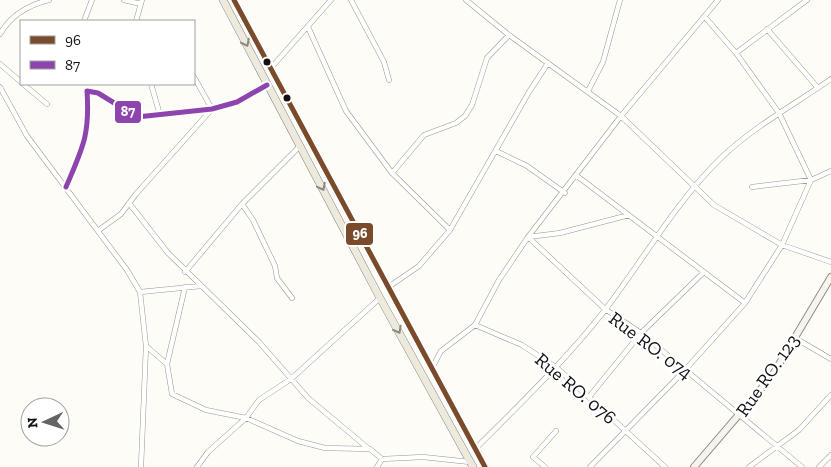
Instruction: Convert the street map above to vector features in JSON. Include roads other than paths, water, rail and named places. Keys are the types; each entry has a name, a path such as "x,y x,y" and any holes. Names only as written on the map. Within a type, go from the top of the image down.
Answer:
{"main road":[{"path":"223,0 380,298 471,464"},
{"path":"234,0 387,288 485,467"}],"street":[{"path":"0,34 14,16 32,4 49,0"},
{"path":"84,20 92,0"},
{"path":"124,0 141,2 136,20"},
{"path":"270,69 332,0"},
{"path":"351,0 384,62 389,80"},
{"path":"466,0 621,116 714,204 782,245 831,262"},
{"path":"588,91 603,62 620,0"},
{"path":"431,369 442,351 476,325 498,280 528,237 564,193 621,116 718,0"},
{"path":"736,53 807,0"},
{"path":"590,467 685,370 745,303 782,245 811,180 779,113 736,53 705,17"},
{"path":"308,27 346,111 392,173 450,230"},
{"path":"767,29 818,88"},
{"path":"392,173 424,135 456,123 465,116 472,105 486,58 509,34"},
{"path":"387,288 420,266 450,230 529,92 548,63"},
{"path":"0,64 20,81"},
{"path":"195,78 212,109"},
{"path":"476,449 557,368 605,309 657,236 723,156 779,113 831,79"},
{"path":"24,85 47,104"},
{"path":"66,187 86,142 89,119 85,85"},
{"path":"151,85 160,115"},
{"path":"87,91 98,93 136,118 212,109 237,102 267,85"},
{"path":"0,86 27,136 98,230 140,292 146,346 141,467"},
{"path":"98,230 121,214 212,109"},
{"path":"185,272 242,204 300,146"},
{"path":"496,151 527,166 564,193"},
{"path":"752,187 811,180 831,171"},
{"path":"577,176 745,303"},
{"path":"129,203 156,239 185,272 259,342 308,398 382,460 423,457 471,464"},
{"path":"242,204 253,220 275,266 277,278 292,298"},
{"path":"528,237 560,233 616,220 629,215"},
{"name":"Rue RO. 074","path":"528,237 605,309 641,333 802,467"},
{"path":"589,397 641,333 703,273"},
{"name":"Rue RO. 123","path":"694,467 740,416 772,376 831,277"},
{"path":"140,292 201,286"},
{"path":"185,288 167,364 172,394 206,410 246,418 298,441 326,448 370,450"},
{"path":"197,467 208,452 246,418 259,400 291,379 380,298"},
{"name":"Rue RO. 076","path":"476,325 522,345 557,368 665,467"},
{"path":"794,338 831,359"},
{"path":"146,346 167,364"},
{"path":"749,467 799,430 831,395"},
{"path":"545,467 533,457 556,431"},
{"path":"819,467 831,455"},
{"path":"377,467 382,460"}]}
